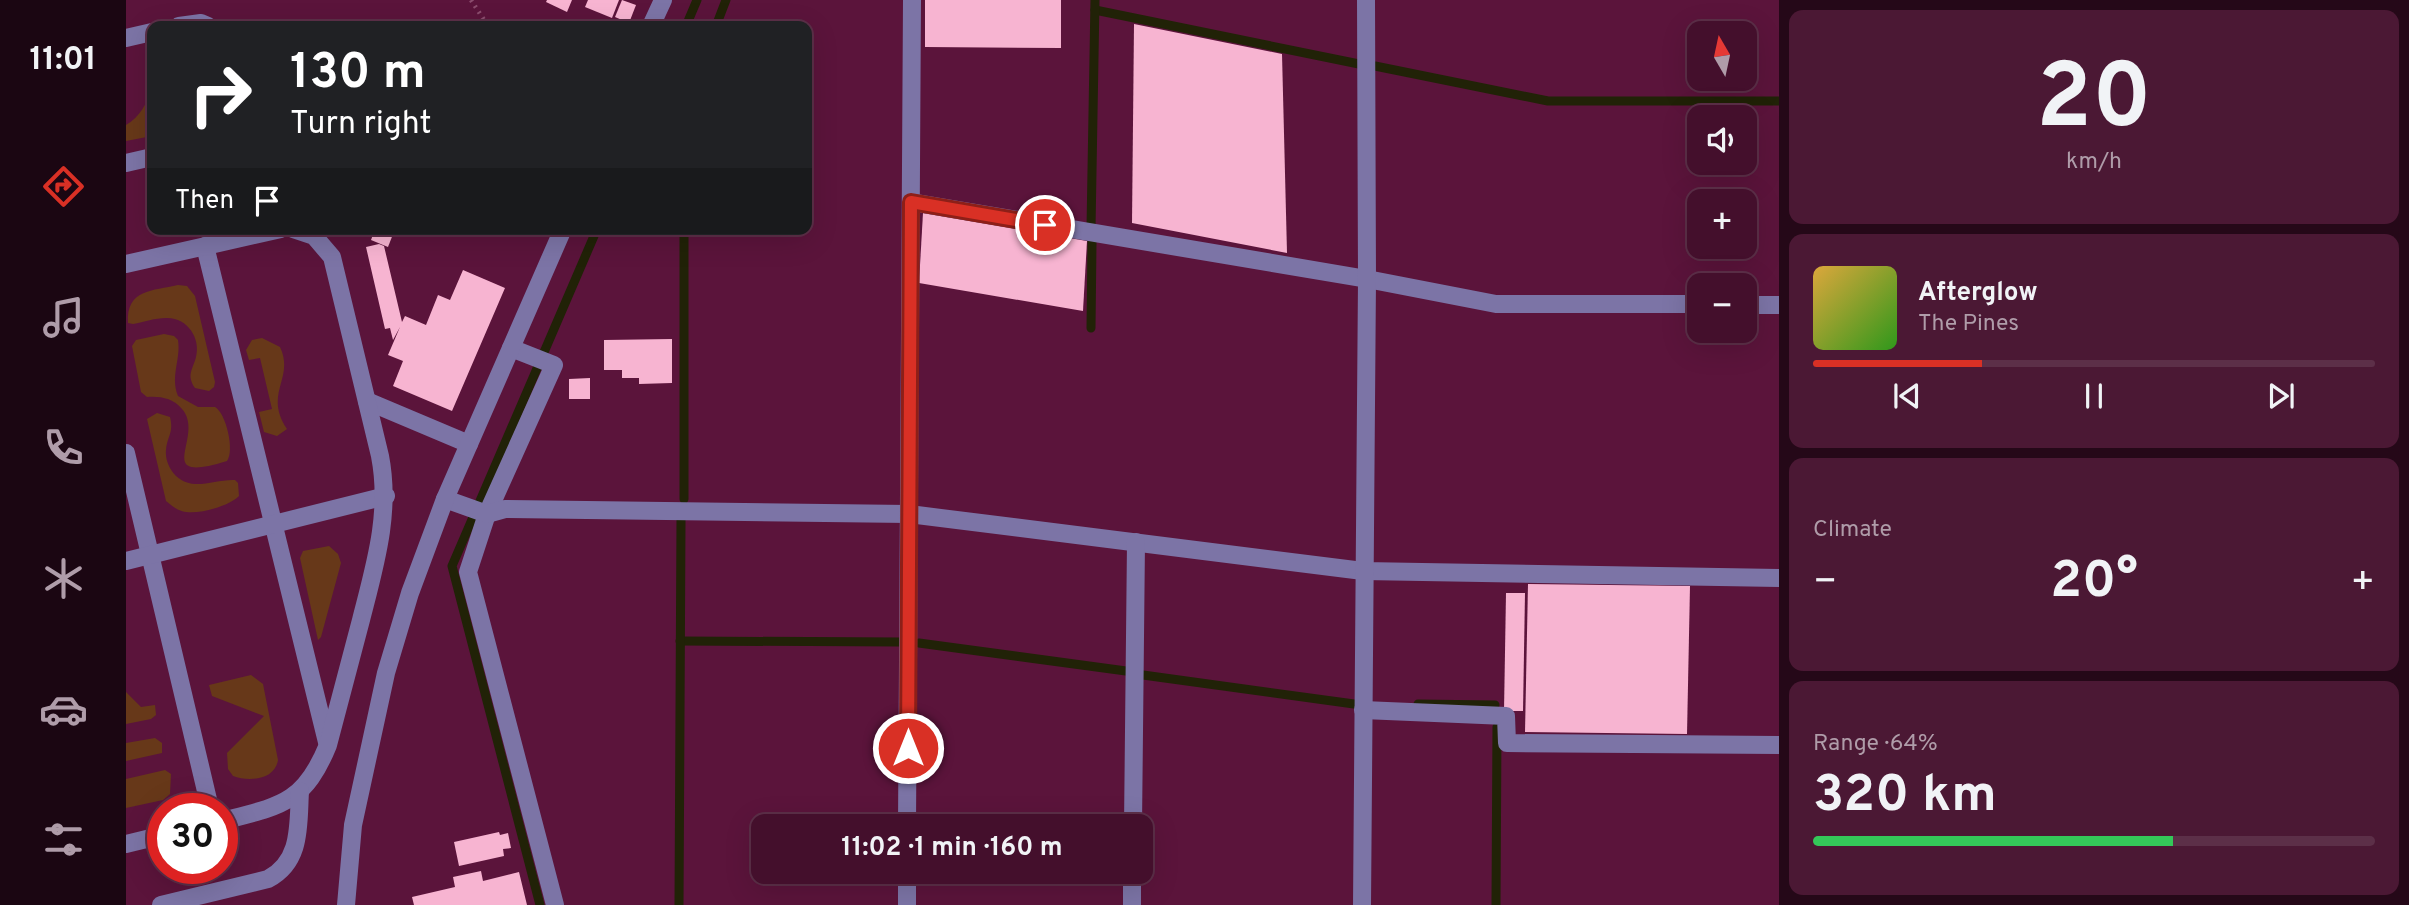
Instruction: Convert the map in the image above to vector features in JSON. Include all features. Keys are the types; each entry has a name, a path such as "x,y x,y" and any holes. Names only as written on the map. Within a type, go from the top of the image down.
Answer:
{"street":[{"path":"653,21 663,0"},
{"path":"907,814 912,0"},
{"path":"1362,905 1367,279 1366,0"},
{"path":"126,38 147,33"},
{"path":"126,163 147,158"},
{"path":"911,202 1367,279 1496,304 1687,304"},
{"path":"126,264 255,235"},
{"path":"238,817 288,801 306,787 318,768 328,744 384,523 386,496 380,456 332,257 313,235"},
{"path":"346,905 353,825 386,673 410,593 446,499 560,235"},
{"path":"205,246 328,744"},
{"path":"1757,304 1779,304"},
{"path":"511,348 554,366 480,512 468,572 555,905"},
{"path":"367,401 470,444"},
{"path":"126,453 206,793"},
{"path":"126,561 386,496"},
{"path":"446,499 480,512 505,509 909,514 1363,571 1779,578"},
{"path":"1133,814 1136,542"},
{"path":"1363,710 1506,716 1507,743 1779,745"},
{"path":"161,905 276,875 292,857 297,845 300,791"},
{"path":"126,844 147,839"},
{"path":"907,884 907,905"},
{"path":"1132,884 1132,905"}],"path":[{"path":"471,0 485,21"}],"shaded area":[{"path":"147,101 147,137 126,141 126,125"},
{"path":"178,285 187,286 195,296 215,382 209,391 195,388 192,383 197,350 194,336 186,325 166,318 128,323 131,304 136,298 151,291"},
{"path":"164,334 174,336 178,340 175,382 178,396 198,407 215,407 223,417 230,441 227,461 204,467 191,467 185,462 188,420 182,409 170,400 147,397 141,392 132,346 136,340"},
{"path":"262,338 280,347 284,358 278,406 287,429 277,436 264,432 259,412 272,409 260,358 249,360 246,350 252,340"},
{"path":"157,413 170,417 166,457 176,476 183,481 197,484 235,480 238,483 239,496 222,506 192,512 180,511 166,501 147,419"},
{"path":"329,546 338,554 341,563 318,640 300,558 303,551"},
{"path":"251,675 263,684 278,760 276,767 267,775 246,779 233,776 228,769 227,753 264,716 212,696 209,685"},
{"path":"126,692 141,707 155,705 156,715 151,719 126,724"},
{"path":"155,738 162,743 162,753 126,761 126,743"},
{"path":"165,770 171,774 170,793 147,793 147,803 126,808 126,779"}],"building":[{"path":"572,0 567,12 546,2"},
{"path":"588,0 619,0 612,18 585,7"},
{"path":"622,0 636,5 630,21 615,17"},
{"path":"925,0 1061,0 1061,48 925,47"},
{"path":"1134,24 1282,54 1287,253 1132,223"},
{"path":"923,213 1087,241 1083,311 919,283"},
{"path":"373,235 393,235 388,247 371,240"},
{"path":"379,244 384,246 402,322 405,316 426,325 438,295 450,300 463,270 505,288 452,411 393,386 403,361 388,355 400,327 393,340 390,328 385,329 366,247"},
{"path":"672,339 672,383 639,384 639,378 622,378 622,370 604,370 604,340"},
{"path":"590,378 590,399 569,399 569,379"},
{"path":"1528,584 1690,586 1687,734 1525,732"},
{"path":"1506,593 1525,593 1523,711 1504,711"},
{"path":"499,832 500,835 508,833 511,848 503,849 504,856 459,866 454,842"},
{"path":"481,871 483,881 519,872 527,905 414,905 412,897 455,887 453,877"}],"waterway":[{"path":"688,21 697,0"},
{"path":"718,21 726,0"},
{"path":"1091,228 1095,0"},
{"path":"1095,10 1359,64"},
{"path":"1375,66 1548,101 1779,101"},
{"path":"540,905 452,566 594,235"},
{"path":"684,235 684,499"},
{"path":"1091,328 1092,242"},
{"path":"679,905 681,520"},
{"path":"680,641 901,642"},
{"path":"919,643 1126,671"},
{"path":"1143,675 1354,704"},
{"path":"1418,704 1495,705"},
{"path":"1496,905 1497,727"}],"route":[{"path":"908,748 911,202 1045,225"}]}
